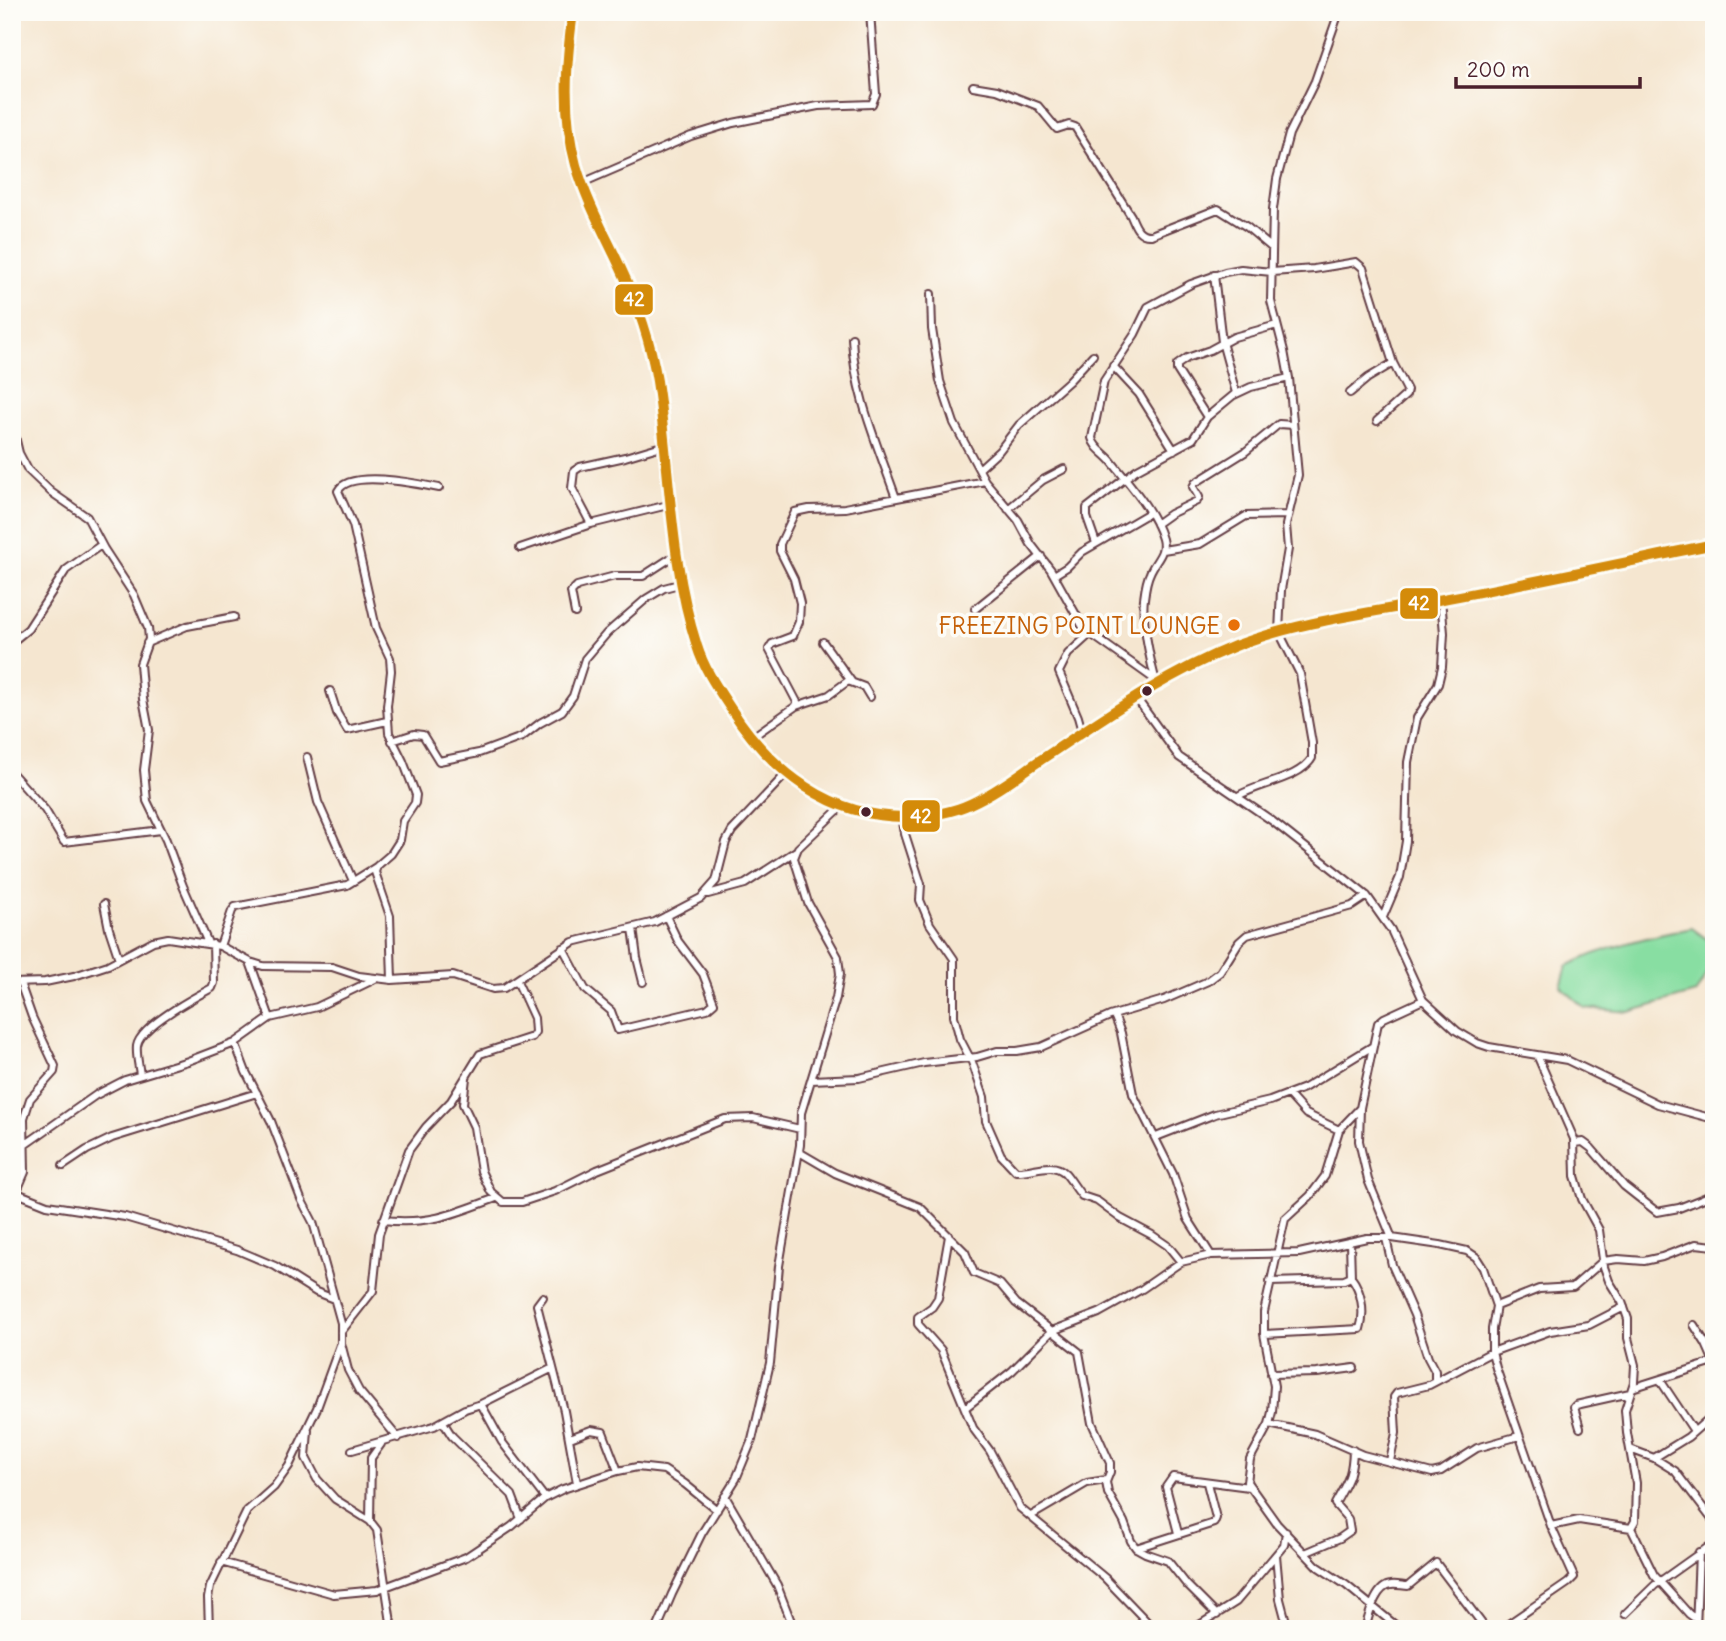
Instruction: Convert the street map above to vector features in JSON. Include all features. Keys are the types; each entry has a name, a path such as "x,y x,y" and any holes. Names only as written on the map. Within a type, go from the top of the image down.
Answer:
{"main road":[{"path":"573,12 568,44 566,110 572,151 582,183 648,332 658,382 677,554 696,643 705,667 751,738 785,775 807,791 841,807 878,816 902,816 935,813 965,806 1083,735 1137,699 1156,682 1232,647 1279,632 1342,616 1441,599 1714,544"}],"street":[{"path":"582,183 691,136 733,123 818,106 872,104 876,94 870,12"},
{"path":"1238,796 1300,770 1312,758 1311,734 1300,674 1279,632 1281,590 1288,549 1288,515 1298,475 1289,378 1270,301 1277,179 1284,150 1298,113 1315,81 1339,12"},
{"path":"973,86 997,90 1036,105 1057,129 1069,125 1074,127 1136,228 1143,235 1150,235 1218,209 1247,227 1272,248"},
{"path":"1156,682 1143,602 1150,573 1163,550 1156,524 1149,513 1111,460 1092,442 1104,380 1135,334 1145,309 1169,294 1214,275 1241,269 1272,272 1356,262 1366,274 1369,292 1392,363 1407,393 1377,421"},
{"path":"1214,275 1222,342 1236,390 1234,395"},
{"path":"931,294 932,329 940,381 954,423 985,481 1018,520 1054,575 1077,619 1090,634 1109,645 1156,682"},
{"path":"1208,417 1176,367 1187,358 1210,350 1222,342 1276,325"},
{"path":"852,338 853,361 860,393 897,498"},
{"path":"979,469 999,452 1019,425 1069,381 1093,355"},
{"path":"1350,393 1392,363"},
{"path":"1113,366 1139,394 1174,450"},
{"path":"1096,543 1087,517 1087,508 1143,466 1193,439 1208,417 1234,395 1251,387 1289,378"},
{"path":"12,424 19,453 28,470 34,478 87,517 140,608 148,628 147,643 140,664 149,730 144,770 146,793 214,945 213,986 188,999 158,1021 141,1039 137,1045 140,1074"},
{"path":"1156,524 1197,501 1199,497 1193,487 1195,483 1245,452 1279,424 1293,425"},
{"path":"591,524 572,488 574,471 579,467 665,445"},
{"path":"1008,509 1043,480 1064,469"},
{"path":"214,945 232,911 239,905 354,881 377,866 397,845 404,819 416,800 415,790 392,741 387,721 390,658 376,628 353,525 338,489 344,485 370,480 393,479 439,488"},
{"path":"796,706 797,698 769,649 772,643 793,636 801,610 794,579 780,551 780,544 795,512 803,509 845,508 985,481"},
{"path":"520,548 591,524 671,503"},
{"path":"1054,575 1082,552 1149,513"},
{"path":"1163,550 1200,544 1247,516 1288,515"},
{"path":"12,642 28,629 66,570 101,545"},
{"path":"575,613 571,592 575,587 615,576 643,576 677,554"},
{"path":"975,609 1041,556"},
{"path":"392,741 414,734 423,735 439,761 472,755 522,737 565,708 573,696 585,659 607,633 646,599 664,588 683,583"},
{"path":"1383,917 1400,877 1406,841 1408,762 1417,718 1437,684 1441,667 1444,633 1441,599"},
{"path":"147,643 187,626 234,617"},
{"path":"1083,735 1079,717 1059,672 1068,654 1090,634"},
{"path":"823,642 851,681 864,687 870,698"},
{"path":"751,738 796,706 829,695 845,682 851,681"},
{"path":"330,691 337,713 347,730 387,721"},
{"path":"1137,699 1179,757 1238,796 1367,896 1383,917 1423,1000 1457,1031 1477,1043 1506,1051 1567,1060 1658,1104 1714,1119"},
{"path":"307,757 318,802 354,881"},
{"path":"12,773 45,810 64,842 161,831"},
{"path":"706,895 718,877 726,842 732,831 785,775"},
{"path":"334,1299 316,1292 275,1266 237,1250 125,1217 47,1205 14,1192 25,1172 24,1118 30,1099 54,1072 55,1066 16,983 74,976 119,959 153,941 176,939 214,945 250,962 268,966 332,967 377,979 392,980 453,976 493,989 504,988 582,938 633,928 680,911 706,895 745,884 796,851 841,807"},
{"path":"902,816 910,854 921,884 920,900 930,924 954,959 954,1016 960,1039 970,1057 984,1097 986,1121 1000,1155 1010,1167 1021,1172 1050,1166 1058,1168 1082,1196 1097,1200 1122,1220 1152,1235 1168,1246 1181,1262"},
{"path":"657,1629 696,1545 736,1479 748,1453 764,1391 773,1337 783,1233 799,1152 801,1113 834,1009 841,967 808,903 794,861 796,851"},
{"path":"377,866 376,878 391,928 392,980"},
{"path":"811,1080 859,1078 924,1063 1041,1047 1114,1015 1164,1000 1208,981 1220,972 1247,934 1352,906 1367,896"},
{"path":"104,904 119,959"},
{"path":"563,948 585,989 611,1010 617,1030 707,1009 715,1003 709,984 678,941 666,916"},
{"path":"633,928 643,982"},
{"path":"250,962 270,1018"},
{"path":"26,1144 96,1095 140,1074 188,1061 235,1043 270,1018 317,1007 377,979"},
{"path":"341,1332 373,1291 377,1241 409,1150 426,1127 448,1105 482,1052 532,1037 535,1032 534,1018 517,981"},
{"path":"1423,1000 1380,1021 1375,1032 1360,1108 1359,1129 1362,1157 1389,1238 1392,1265 1415,1315 1426,1353 1435,1371 1435,1381"},
{"path":"1114,1015 1121,1033 1133,1094 1173,1174 1186,1214 1211,1255"},
{"path":"235,1043 313,1222 334,1299 341,1343 351,1378 398,1437"},
{"path":"1156,1137 1215,1114 1288,1094 1311,1084 1373,1046"},
{"path":"1537,1055 1574,1143 1576,1180 1582,1199 1599,1230 1609,1281 1625,1307 1628,1319 1628,1338 1635,1361 1625,1418 1635,1473 1637,1504 1631,1528"},
{"path":"466,1078 463,1106 474,1127 481,1171 496,1198 503,1202 522,1202 555,1191 597,1170 725,1119 753,1118 800,1129"},
{"path":"63,1166 112,1138 257,1093"},
{"path":"1288,1094 1306,1114 1339,1130"},
{"path":"1360,1108 1339,1130 1325,1176 1285,1219 1264,1312 1264,1334 1274,1395 1269,1424 1250,1459 1247,1474 1249,1487 1277,1524 1317,1566 1346,1585 1400,1629"},
{"path":"1574,1143 1583,1142 1591,1148 1624,1186 1657,1212 1679,1208 1714,1194"},
{"path":"799,1152 835,1172 912,1203 926,1213 967,1254 974,1273 1000,1284 1016,1303 1080,1355 1092,1423 1110,1462 1110,1472 1106,1480 1108,1493 1136,1548 1168,1561 1217,1615"},
{"path":"383,1220 421,1222 496,1198"},
{"path":"949,1236 938,1298 932,1307 916,1320 941,1350 973,1428 990,1451 1016,1501 1105,1578 1154,1629"},
{"path":"965,1408 1012,1371 1026,1354 1052,1331 1099,1313 1142,1289 1181,1262 1211,1255 1299,1253 1360,1239 1389,1238 1458,1249 1473,1255 1483,1268 1496,1306 1492,1352 1550,1526 1574,1577 1501,1629"},
{"path":"1264,1334 1360,1329 1362,1308 1360,1292 1351,1277 1350,1242"},
{"path":"1496,1306 1539,1289 1573,1287 1603,1261 1644,1261 1696,1244 1714,1246"},
{"path":"1270,1282 1345,1280 1351,1277"},
{"path":"543,1297 537,1305 570,1438 578,1483"},
{"path":"1390,1461 1396,1433 1395,1395 1435,1381 1492,1352 1550,1331 1594,1323 1625,1307"},
{"path":"1580,1427 1576,1405 1714,1362 1694,1325"},
{"path":"209,1629 208,1598 221,1562 247,1511 279,1481 289,1466 321,1399 341,1343"},
{"path":"352,1450 381,1444 443,1422 553,1368"},
{"path":"1271,1374 1317,1373 1354,1368"},
{"path":"1660,1380 1694,1431"},
{"path":"481,1404 502,1442 545,1498"},
{"path":"1654,1458 1674,1446 1714,1414"},
{"path":"443,1422 452,1436 512,1495 521,1519"},
{"path":"1269,1424 1315,1434 1363,1455 1426,1472 1436,1472 1477,1448 1519,1436"},
{"path":"309,1425 306,1458 317,1479 335,1499 370,1521 377,1530 393,1627"},
{"path":"570,1438 591,1430 603,1432 618,1471"},
{"path":"370,1521 371,1458 381,1444"},
{"path":"1630,1449 1654,1458 1679,1475 1714,1522"},
{"path":"1305,1553 1350,1531 1349,1521 1335,1504 1350,1477 1353,1450"},
{"path":"221,1562 334,1594 387,1588 466,1557 521,1519 545,1498 578,1483 637,1467 664,1470 717,1510"},
{"path":"1178,1533 1167,1485 1175,1477 1249,1487"},
{"path":"1031,1516 1087,1483 1106,1480"},
{"path":"1136,1548 1212,1524 1215,1521 1207,1483"},
{"path":"725,1496 777,1585 794,1629"},
{"path":"1550,1526 1579,1520 1631,1528"},
{"path":"1631,1528 1651,1571 1696,1619"},
{"path":"1193,1629 1208,1625 1236,1602 1284,1545 1286,1532"},
{"path":"1625,1614 1659,1582 1714,1543"},
{"path":"1696,1629 1699,1552"},
{"path":"1276,1555 1285,1628"},
{"path":"1365,1629 1371,1607 1386,1586 1408,1586 1436,1563 1486,1629"}],"green space":[{"path":"1692,928 1712,943 1712,965 1696,993 1629,1012 1585,1008 1561,987 1567,966 1582,959 1628,943"}],"transit line":[{"name":"42","path":"573,12 567,89 572,146 587,195 633,296 651,351 659,395 676,553 688,616 697,646 712,679 747,732 785,771 829,800 880,815 916,817 955,810 997,790 1159,684 1209,657 1260,637 1335,618 1507,587 1714,544"}],"place":[{"name":"FREEZING POINT LOUNGE","path":"1234,625"}]}
